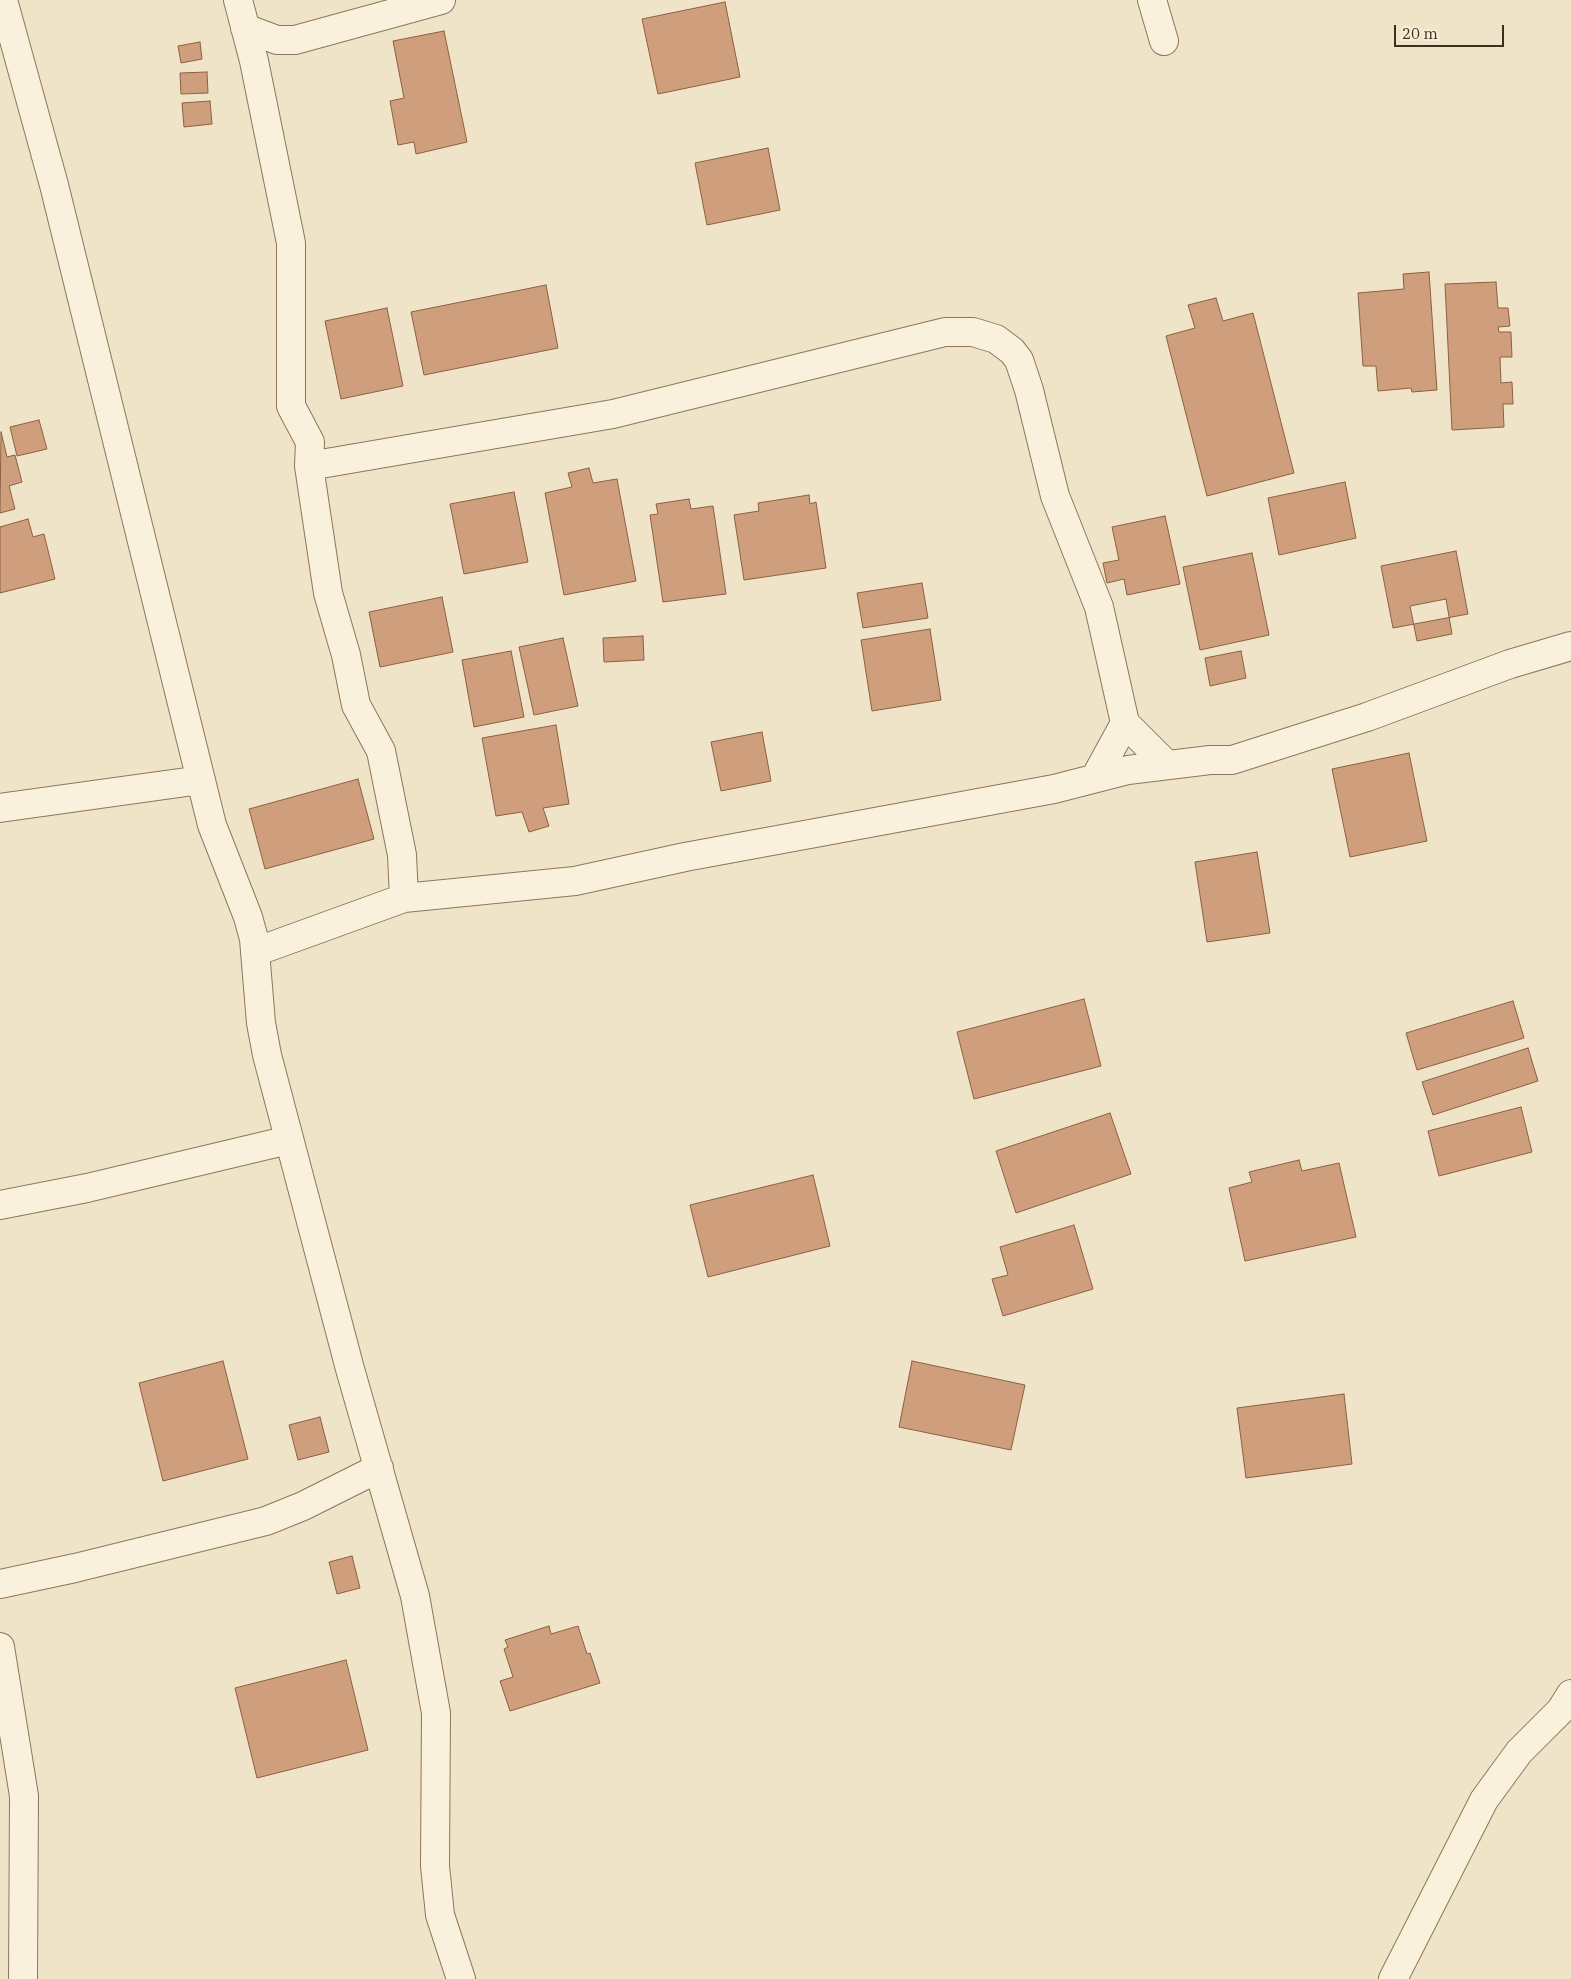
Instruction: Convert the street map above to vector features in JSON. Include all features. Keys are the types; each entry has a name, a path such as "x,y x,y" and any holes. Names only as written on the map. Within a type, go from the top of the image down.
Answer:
{"street":[{"path":"3,0 54,185 212,825 248,916 254,940 260,1024 266,1055 378,1468 415,1596 436,1713 435,1866 440,1915 461,1979"},
{"path":"238,0 254,61 290,243 291,406 310,442 309,466 328,593 346,655 356,705 381,751 402,854 404,898"},
{"path":"245,28 277,40 295,40 441,0"},
{"path":"1152,0 1164,41"},
{"path":"309,466 614,414 945,332 973,332 996,339 1012,351 1019,360 1029,390 1055,496 1099,607 1125,723 1167,765"},
{"path":"255,952 404,898 575,881 685,857 1054,789 1128,770 1210,760 1232,760 1367,717 1510,664 1571,646"},
{"path":"1095,778 1125,723"},
{"path":"0,808 201,780"},
{"path":"0,1205 87,1188 289,1140"},
{"path":"0,1584 76,1568 266,1521 304,1506 378,1468"},
{"path":"0,1647 24,1796 23,1979"},
{"path":"1402,1975 1484,1800 1519,1752 1561,1710 1571,1694"}],"building":[{"path":"725,2 740,77 658,94 642,19"},
{"path":"444,31 467,142 416,154 414,142 398,145 390,101 404,98 393,41"},
{"path":"200,42 202,59 181,63 178,46"},
{"path":"207,72 208,93 181,94 180,73"},
{"path":"210,101 212,124 184,127 182,103"},
{"path":"768,148 780,210 707,225 695,163"},
{"path":"1429,272 1437,390 1412,392 1411,388 1378,391 1376,366 1363,366 1358,293 1404,289 1403,274"},
{"path":"1496,282 1498,308 1508,308 1510,326 1498,327 1499,332 1511,332 1512,357 1500,357 1501,383 1512,382 1513,404 1503,404 1504,427 1452,430 1445,284"},
{"path":"546,285 558,348 424,375 411,312"},
{"path":"1216,298 1223,321 1253,313 1294,473 1207,496 1166,336 1195,328 1188,305"},
{"path":"387,308 403,386 341,399 325,321"},
{"path":"39,420 47,449 17,456 10,427"},
{"path":"1,432 7,457 15,455 22,482 9,486 15,509 0,513"},
{"path":"589,468 593,483 617,479 636,581 564,595 545,493 572,487 568,473"},
{"path":"1345,482 1356,538 1279,555 1268,498"},
{"path":"514,492 528,562 464,574 450,504"},
{"path":"809,495 810,504 816,502 826,568 744,580 734,515 759,511 758,503"},
{"path":"689,499 691,509 713,506 726,594 663,602 650,515 658,514 656,504"},
{"path":"1165,516 1180,584 1127,595 1124,579 1107,583 1103,563 1119,560 1112,527"},
{"path":"28,519 33,537 44,534 55,579 0,593 0,527"},
{"path":"1456,551 1468,614 1393,628 1381,566"},
{"path":"1252,553 1269,635 1200,650 1183,567"},
{"path":"922,583 928,618 863,628 857,593"},
{"path":"442,597 453,652 380,667 369,612"},
{"path":"1446,599 1452,634 1417,641 1410,606"},
{"path":"930,629 941,700 872,711 861,640"},
{"path":"643,636 644,660 604,662 603,638"},
{"path":"563,638 578,706 534,715 519,647"},
{"path":"511,651 524,717 474,727 462,660"},
{"path":"1241,651 1246,678 1210,686 1205,658"},
{"path":"556,725 569,804 543,808 549,826 529,832 522,812 496,816 482,738"},
{"path":"762,732 771,781 721,791 711,742"},
{"path":"1409,753 1427,841 1350,857 1332,769"},
{"path":"358,779 374,839 265,869 249,809"},
{"path":"1257,852 1270,933 1207,942 1195,862"},
{"path":"1084,999 1101,1066 974,1099 957,1032"},
{"path":"1513,1001 1524,1038 1417,1070 1406,1033"},
{"path":"1528,1048 1538,1081 1433,1115 1422,1082"},
{"path":"1521,1107 1532,1152 1439,1176 1428,1131"},
{"path":"1110,1113 1131,1174 1016,1213 996,1151"},
{"path":"1299,1160 1302,1171 1339,1163 1356,1237 1245,1261 1229,1188 1252,1182 1249,1172"},
{"path":"813,1175 830,1246 708,1277 690,1205"},
{"path":"1074,1225 1093,1289 1003,1316 992,1279 1008,1275 1000,1247"},
{"path":"223,1361 248,1459 163,1481 139,1383"},
{"path":"912,1361 1025,1385 1011,1450 899,1427"},
{"path":"1344,1394 1352,1464 1246,1478 1237,1408"},
{"path":"320,1417 329,1452 298,1460 289,1425"},
{"path":"352,1556 360,1588 337,1594 329,1562"},
{"path":"549,1626 551,1634 578,1626 587,1654 590,1653 600,1683 510,1711 500,1681 513,1677 504,1649 508,1647 505,1640"},
{"path":"346,1660 368,1750 257,1778 235,1688"}]}
